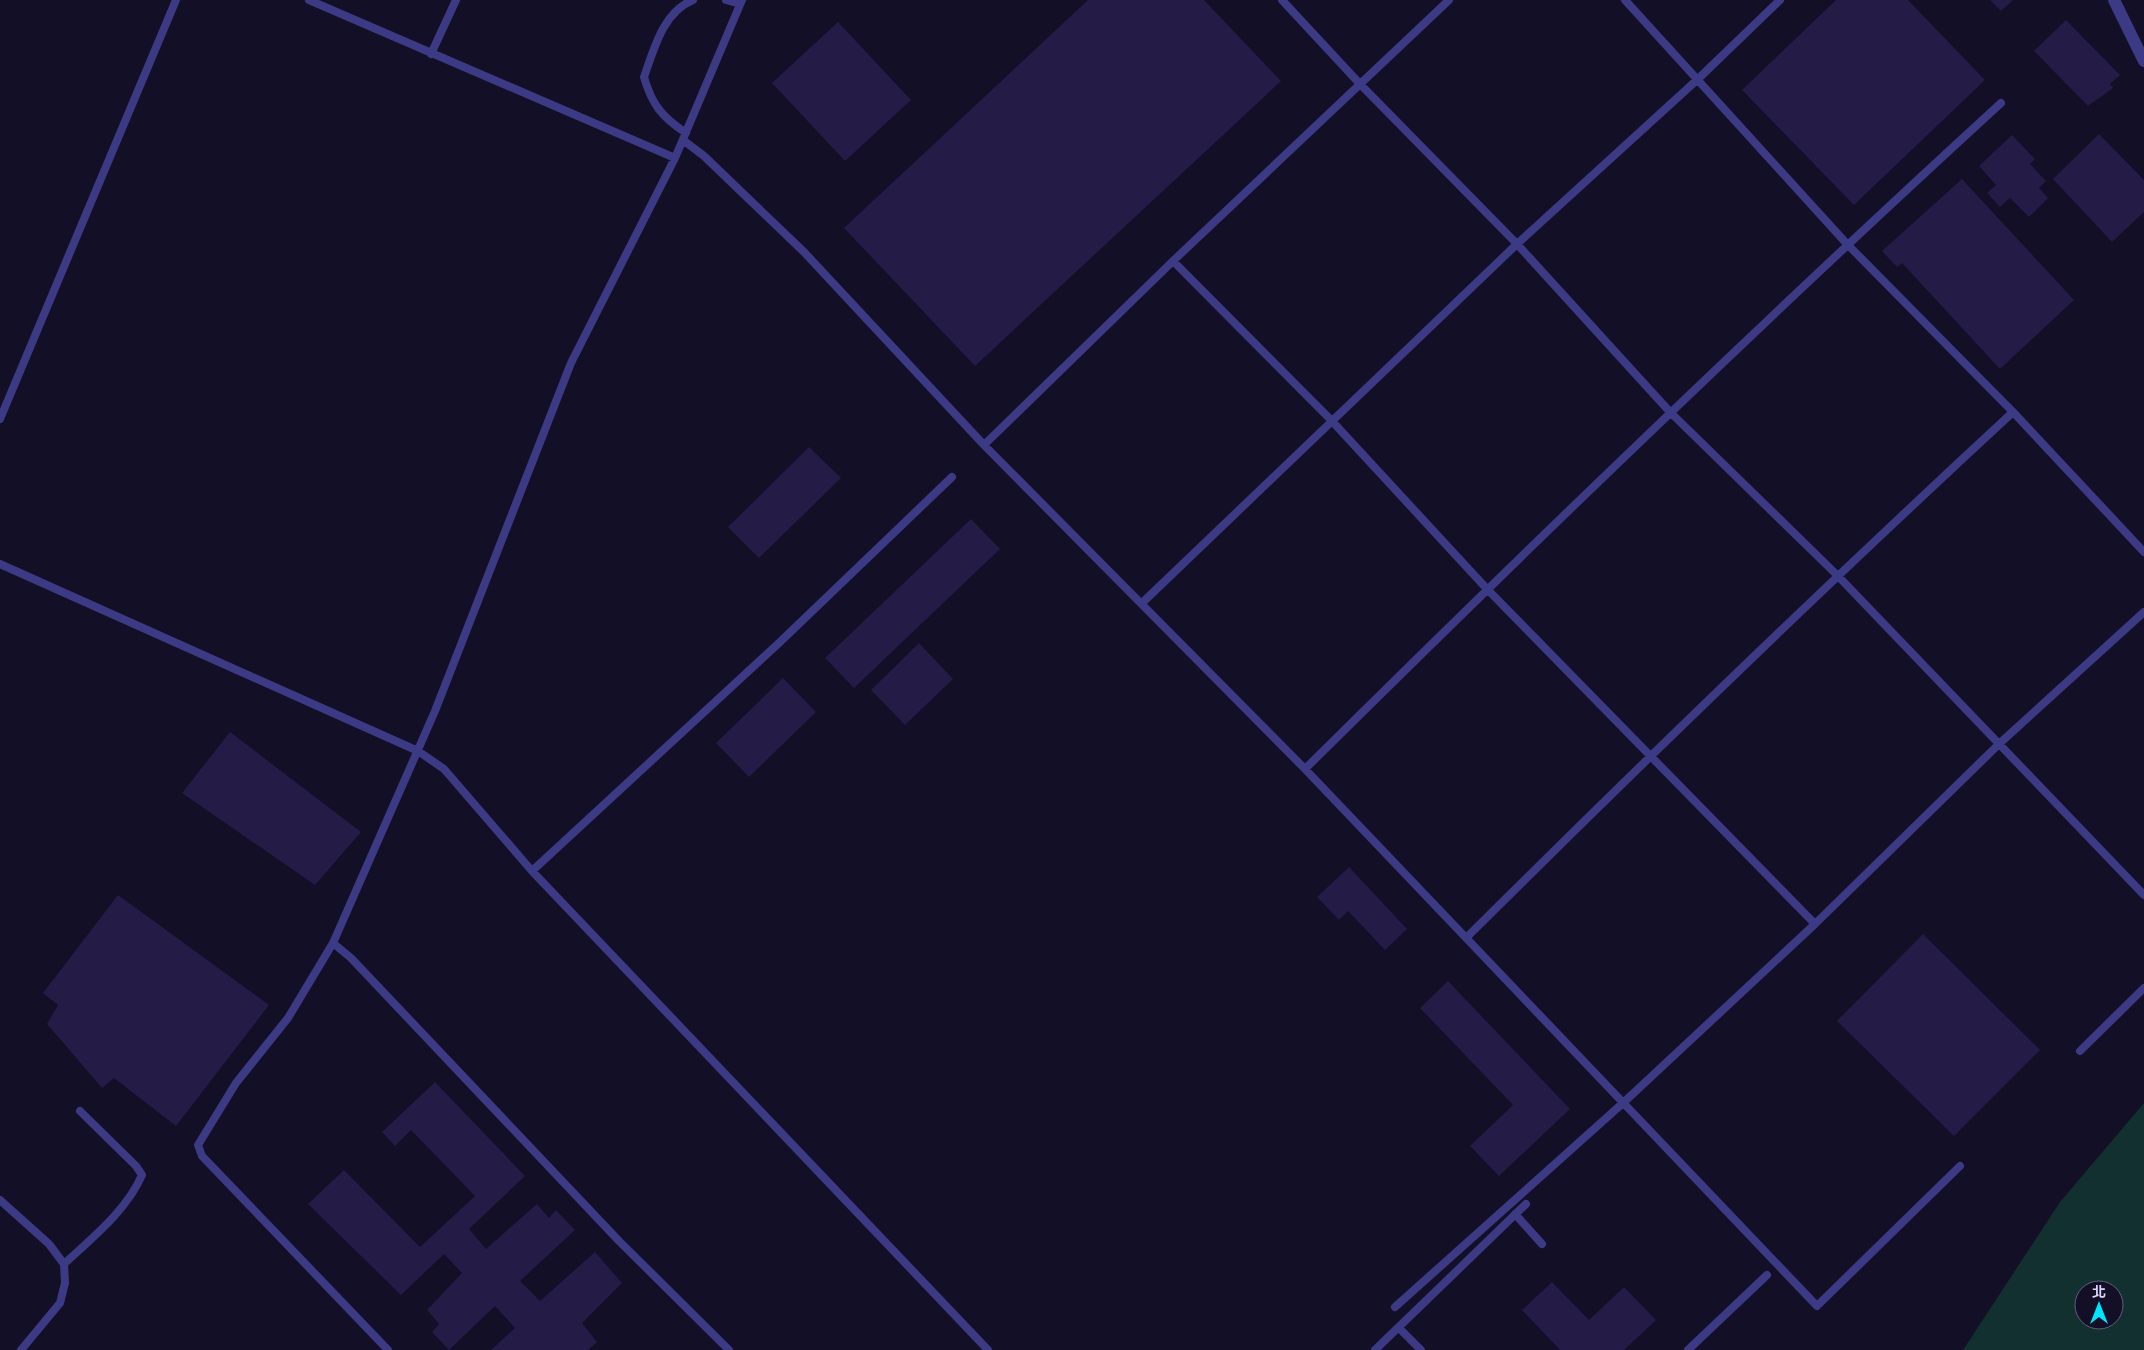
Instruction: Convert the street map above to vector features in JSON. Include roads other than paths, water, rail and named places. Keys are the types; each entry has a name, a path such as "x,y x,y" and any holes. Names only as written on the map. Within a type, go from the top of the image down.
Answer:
{"street":[{"path":"2114,0 2144,61"}],"lane":[{"path":"0,419 176,0"},
{"path":"309,0 675,158"},
{"path":"431,54 456,0"},
{"path":"693,0 685,3 665,24 644,77 651,99 666,119 804,252 984,445 1304,769 1817,1306 1960,1166"},
{"path":"388,1350 202,1156 198,1145 236,1083 288,1018 333,943 418,750 571,363 675,158 741,2 726,0"},
{"path":"1282,0 1360,84 1517,244 1670,412 1836,575 2144,895"},
{"path":"984,445 1173,261 1448,0"},
{"path":"1625,0 1848,244 2013,412 2144,552"},
{"path":"1142,603 1517,244 1698,79 1780,0"},
{"path":"1304,769 1670,412 2001,103"},
{"path":"1173,261 1332,420 1487,589 1815,924"},
{"path":"1466,938 1650,755 1836,575 2013,412"},
{"path":"532,870 780,642 952,477"},
{"path":"0,564 418,750 444,769 532,870 988,1350"},
{"path":"1395,1307 1623,1103 1815,924 1999,744 2144,612"},
{"path":"333,943 351,958 619,1241 730,1350"},
{"path":"2080,1051 2144,988"},
{"path":"64,1264 104,1227 138,1184 142,1175 136,1166 80,1111"},
{"path":"0,1200 49,1244 64,1264 64,1283 60,1303 21,1350"},
{"path":"1376,1350 1526,1204"},
{"path":"1515,1214 1542,1244"},
{"path":"1688,1350 1767,1275"},
{"path":"1399,1328 1421,1350"}]}
